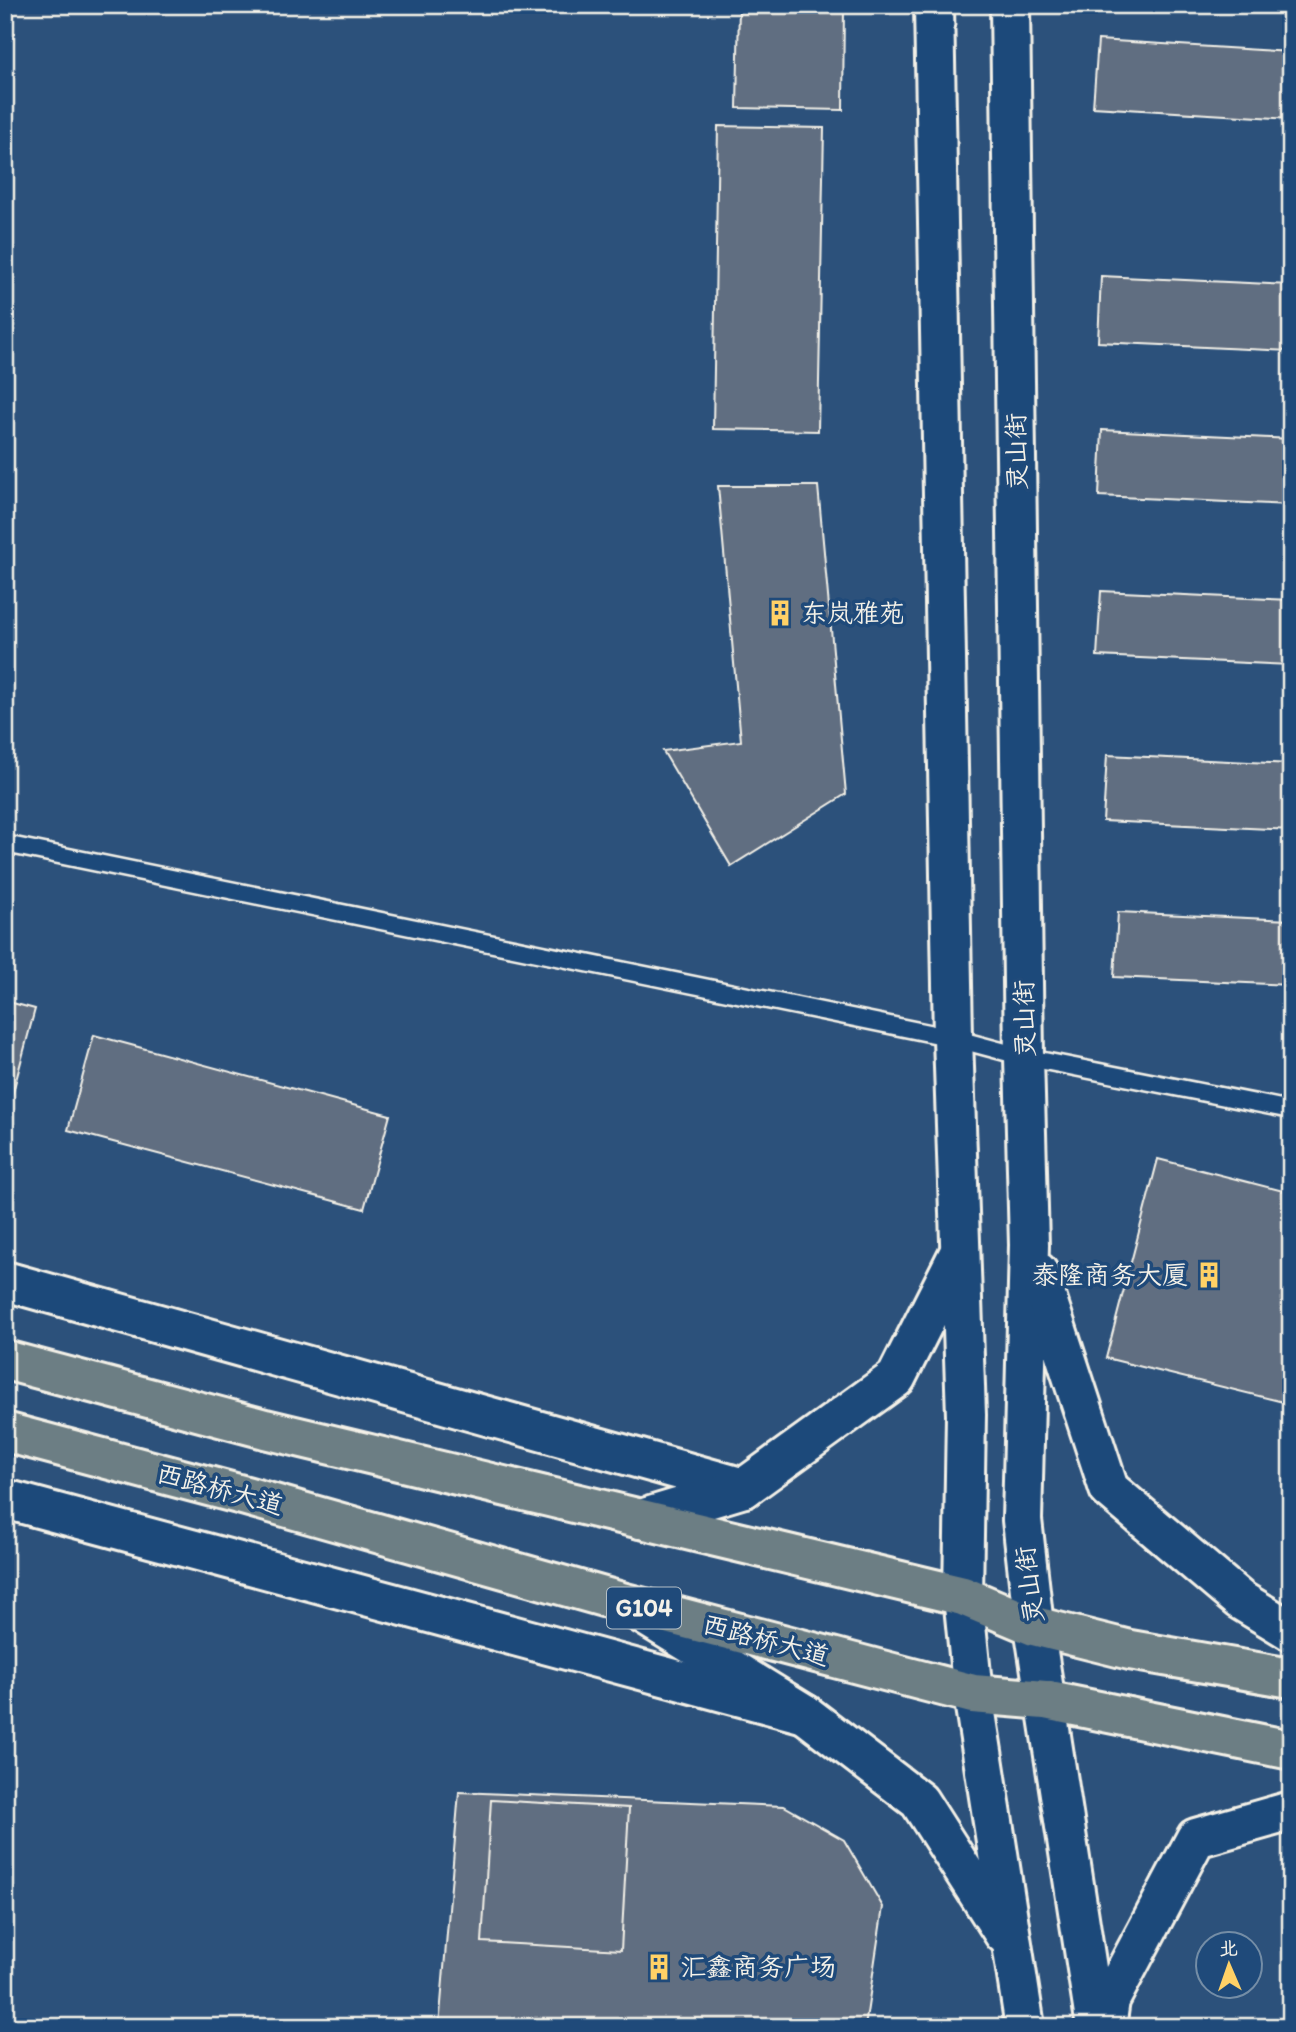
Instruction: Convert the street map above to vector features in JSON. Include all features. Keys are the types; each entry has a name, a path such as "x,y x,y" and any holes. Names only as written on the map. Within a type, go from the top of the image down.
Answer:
{"main road":[{"path":"934,5 953,1038 966,1415 963,1596 972,1694 1024,2027"},
{"name":"灵山街","path":"1010,5 1024,1057 1029,1245 1021,1520 1045,1700 1097,2027"},
{"path":"1029,1245 1109,1489 1240,1600 1291,1631"},
{"path":"642,1519 744,1488 896,1378 961,1250"},
{"path":"5,1281 744,1488"},
{"path":"5,1360 265,1429 963,1596 1034,1626 1130,1650 1291,1678"},
{"name":"西路桥大道","path":"5,1432 246,1496 625,1603 972,1694 1045,1700 1291,1750"},
{"path":"5,1499 805,1714"},
{"path":"625,1603 805,1714 919,1801 1013,1947"},
{"path":"1106,2027 1110,2000 1196,1838 1291,1811"}],"lane":[{"path":"5,844 953,1038 1024,1057 1291,1110"}],"building":[{"path":"739,5 844,5 843,110 737,108"},
{"path":"1098,40 1291,52 1291,119 1093,107"},
{"path":"718,126 824,128 818,431 713,429"},
{"path":"1101,276 1291,285 1291,351 1098,342"},
{"path":"1102,430 1291,439 1291,505 1099,496"},
{"name":"东岚雅苑","path":"718,486 818,486 846,794 731,866 663,751 741,741"},
{"path":"1101,591 1291,600 1291,665 1097,656"},
{"path":"1107,755 1291,764 1291,830 1103,821"},
{"path":"1118,912 1291,920 1291,985 1114,977"},
{"path":"5,1001 35,1009 10,1103 5,1102"},
{"path":"94,1035 390,1115 364,1209 68,1130"},
{"name":"泰隆商务大厦","path":"1158,1159 1291,1193 1291,1404 1106,1358"},
{"name":"汇鑫商务广场","path":"459,1792 784,1806 844,1840 883,1907 865,2027 439,2027"},
{"path":"491,1800 629,1808 621,1950 482,1942"}],"place":[{"name":"东岚雅苑","path":"780,613"},
{"name":"泰隆商务大厦","path":"1209,1275"},
{"name":"汇鑫商务广场","path":"659,1967"}]}
